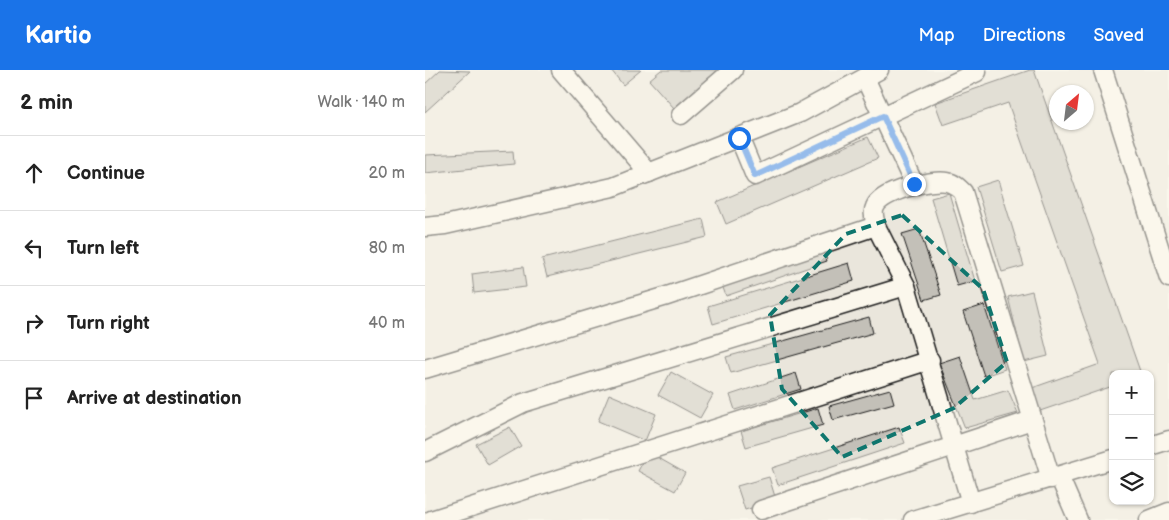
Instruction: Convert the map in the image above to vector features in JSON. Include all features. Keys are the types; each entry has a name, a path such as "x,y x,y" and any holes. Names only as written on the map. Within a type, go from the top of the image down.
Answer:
{"lane":[{"path":"561,70 649,173"},
{"path":"681,115 733,70"},
{"path":"739,138 755,176 977,72 976,70"},
{"path":"1103,70 1169,278"},
{"path":"425,227 445,225 613,187 800,113 872,74 883,116 914,184"},
{"path":"971,503 953,447 930,360 906,286 876,226 874,208 879,200 914,184 945,181 955,184 963,192 1032,420 1055,478 1079,520"},
{"path":"425,369 664,297 876,226"},
{"path":"425,452 523,403 906,286"},
{"path":"431,520 930,360"},
{"path":"761,510 1032,420"},
{"path":"1154,445 1169,440"},
{"path":"913,520 932,517 1110,460"},
{"path":"1149,520 1169,512"}],"highlighted area":[{"path":"902,215 983,289 1007,362 954,408 842,457 782,389 770,315 846,234"}],"shaded area":[{"path":"425,70 1169,70 1169,520 425,520"}],"building":[{"path":"440,70 470,71 425,112 425,84"},
{"path":"611,70 641,70 623,85"},
{"path":"661,70 718,70 674,108 649,80"},
{"path":"1034,70 1049,113 1049,130 1055,130 1140,370 1109,370 1109,387 1040,411 1032,388 1100,364 1008,103 943,125 935,103"},
{"path":"868,137 878,158 726,224 717,202"},
{"path":"513,151 514,164 425,173 425,155"},
{"path":"998,180 1024,266 1002,272 976,187"},
{"path":"949,193 975,281 957,286 931,198"},
{"path":"703,219 707,237 547,277 542,259"},
{"path":"919,229 941,295 924,300 902,234"},
{"path":"823,249 827,261 726,296 722,285"},
{"path":"849,263 854,281 713,324 708,306"},
{"path":"523,267 526,287 474,293 472,274"},
{"path":"1032,291 1048,356 1024,362 1008,297"},
{"path":"984,305 1005,369 984,376 963,312"},
{"path":"869,317 873,333 731,373 726,357"},
{"path":"960,356 975,400 1008,390 1018,413 965,428 939,363"},
{"path":"671,372 713,395 700,418 658,395"},
{"path":"796,373 801,389 735,410 730,395"},
{"path":"890,389 894,403 833,420 829,406"},
{"path":"609,394 656,414 645,441 598,421"},
{"path":"818,408 823,425 746,447 741,431"},
{"path":"510,427 521,446 488,465 476,444"},
{"path":"899,427 905,443 778,485 772,468"},
{"path":"648,452 685,473 675,491 638,471"},
{"path":"769,477 776,500 745,510 737,486"}],"route":[{"path":"739,138 755,176 883,116 914,184"}]}
